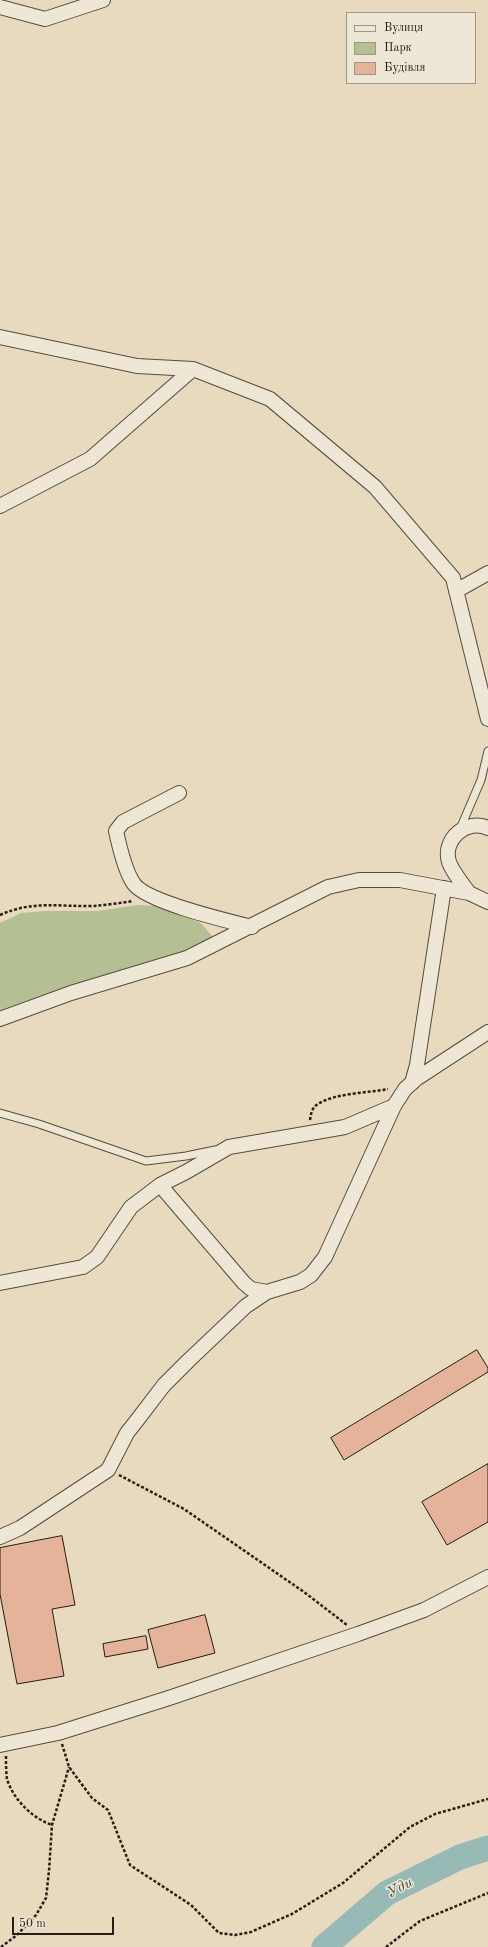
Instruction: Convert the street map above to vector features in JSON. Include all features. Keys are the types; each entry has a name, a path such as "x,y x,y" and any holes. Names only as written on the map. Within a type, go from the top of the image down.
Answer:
{"street":[{"path":"0,7 45,19 103,0"},
{"path":"0,337 137,366 193,370 270,399 375,487 453,578 488,719"},
{"path":"0,506 90,458 193,370"},
{"path":"456,591 488,573"},
{"path":"179,792 123,822 116,831 119,846 134,884 147,894 199,914 252,927"},
{"path":"469,893 449,861 449,845 459,831 467,827 475,825 488,828"},
{"path":"0,1019 72,993 187,958 252,927 328,887 359,880 400,880 469,893 488,902"},
{"path":"412,1083 417,1065 444,888"},
{"path":"0,1537 20,1528 108,1470 127,1433 164,1385 246,1306 267,1292 300,1282 320,1266 394,1106 405,1089 488,1032"},
{"path":"0,1284 83,1267 97,1257 131,1206 160,1185 229,1147 249,1142 310,1134 345,1127 394,1106"},
{"path":"160,1185 244,1283 251,1289 267,1292"},
{"path":"2,1740 58,1733 168,1698 358,1634 424,1610 488,1577"}],"lane":[{"path":"459,831 480,780 488,750"},
{"path":"0,1113 39,1124 146,1161 186,1156 229,1147"}],"path":[{"path":"0,915 13,909 31,905 95,906 133,901 147,894"},
{"path":"310,1134 310,1117 312,1110 317,1104 336,1097 390,1089"},
{"path":"108,1470 184,1509 335,1614 358,1634"},
{"path":"58,1733 69,1767 92,1798 108,1810 130,1865 192,1905 219,1933 230,1934 251,1932 292,1914 343,1883 410,1827 435,1814 488,1799"},
{"path":"2,1740 8,1779 21,1805 38,1821 52,1825"},
{"path":"1,1947 17,1935 36,1915 46,1898 52,1825 69,1767"},
{"path":"386,1947 420,1921 488,1893"}],"green space":[{"path":"138,905 155,906 201,923 213,937 211,946 0,1017 0,923 21,913 44,911 98,911"}],"building":[{"path":"477,1350 488,1368 488,1372 344,1460 331,1438"},
{"path":"488,1464 488,1522 447,1545 422,1502"},
{"path":"62,1536 75,1605 52,1609 64,1676 17,1684 0,1594 0,1548"},
{"path":"205,1615 215,1653 158,1668 148,1630"},
{"path":"146,1636 148,1649 105,1657 103,1644"}],"waterway":[{"name":"Уди","path":"324,1947 387,1893 460,1857 488,1848"}]}
